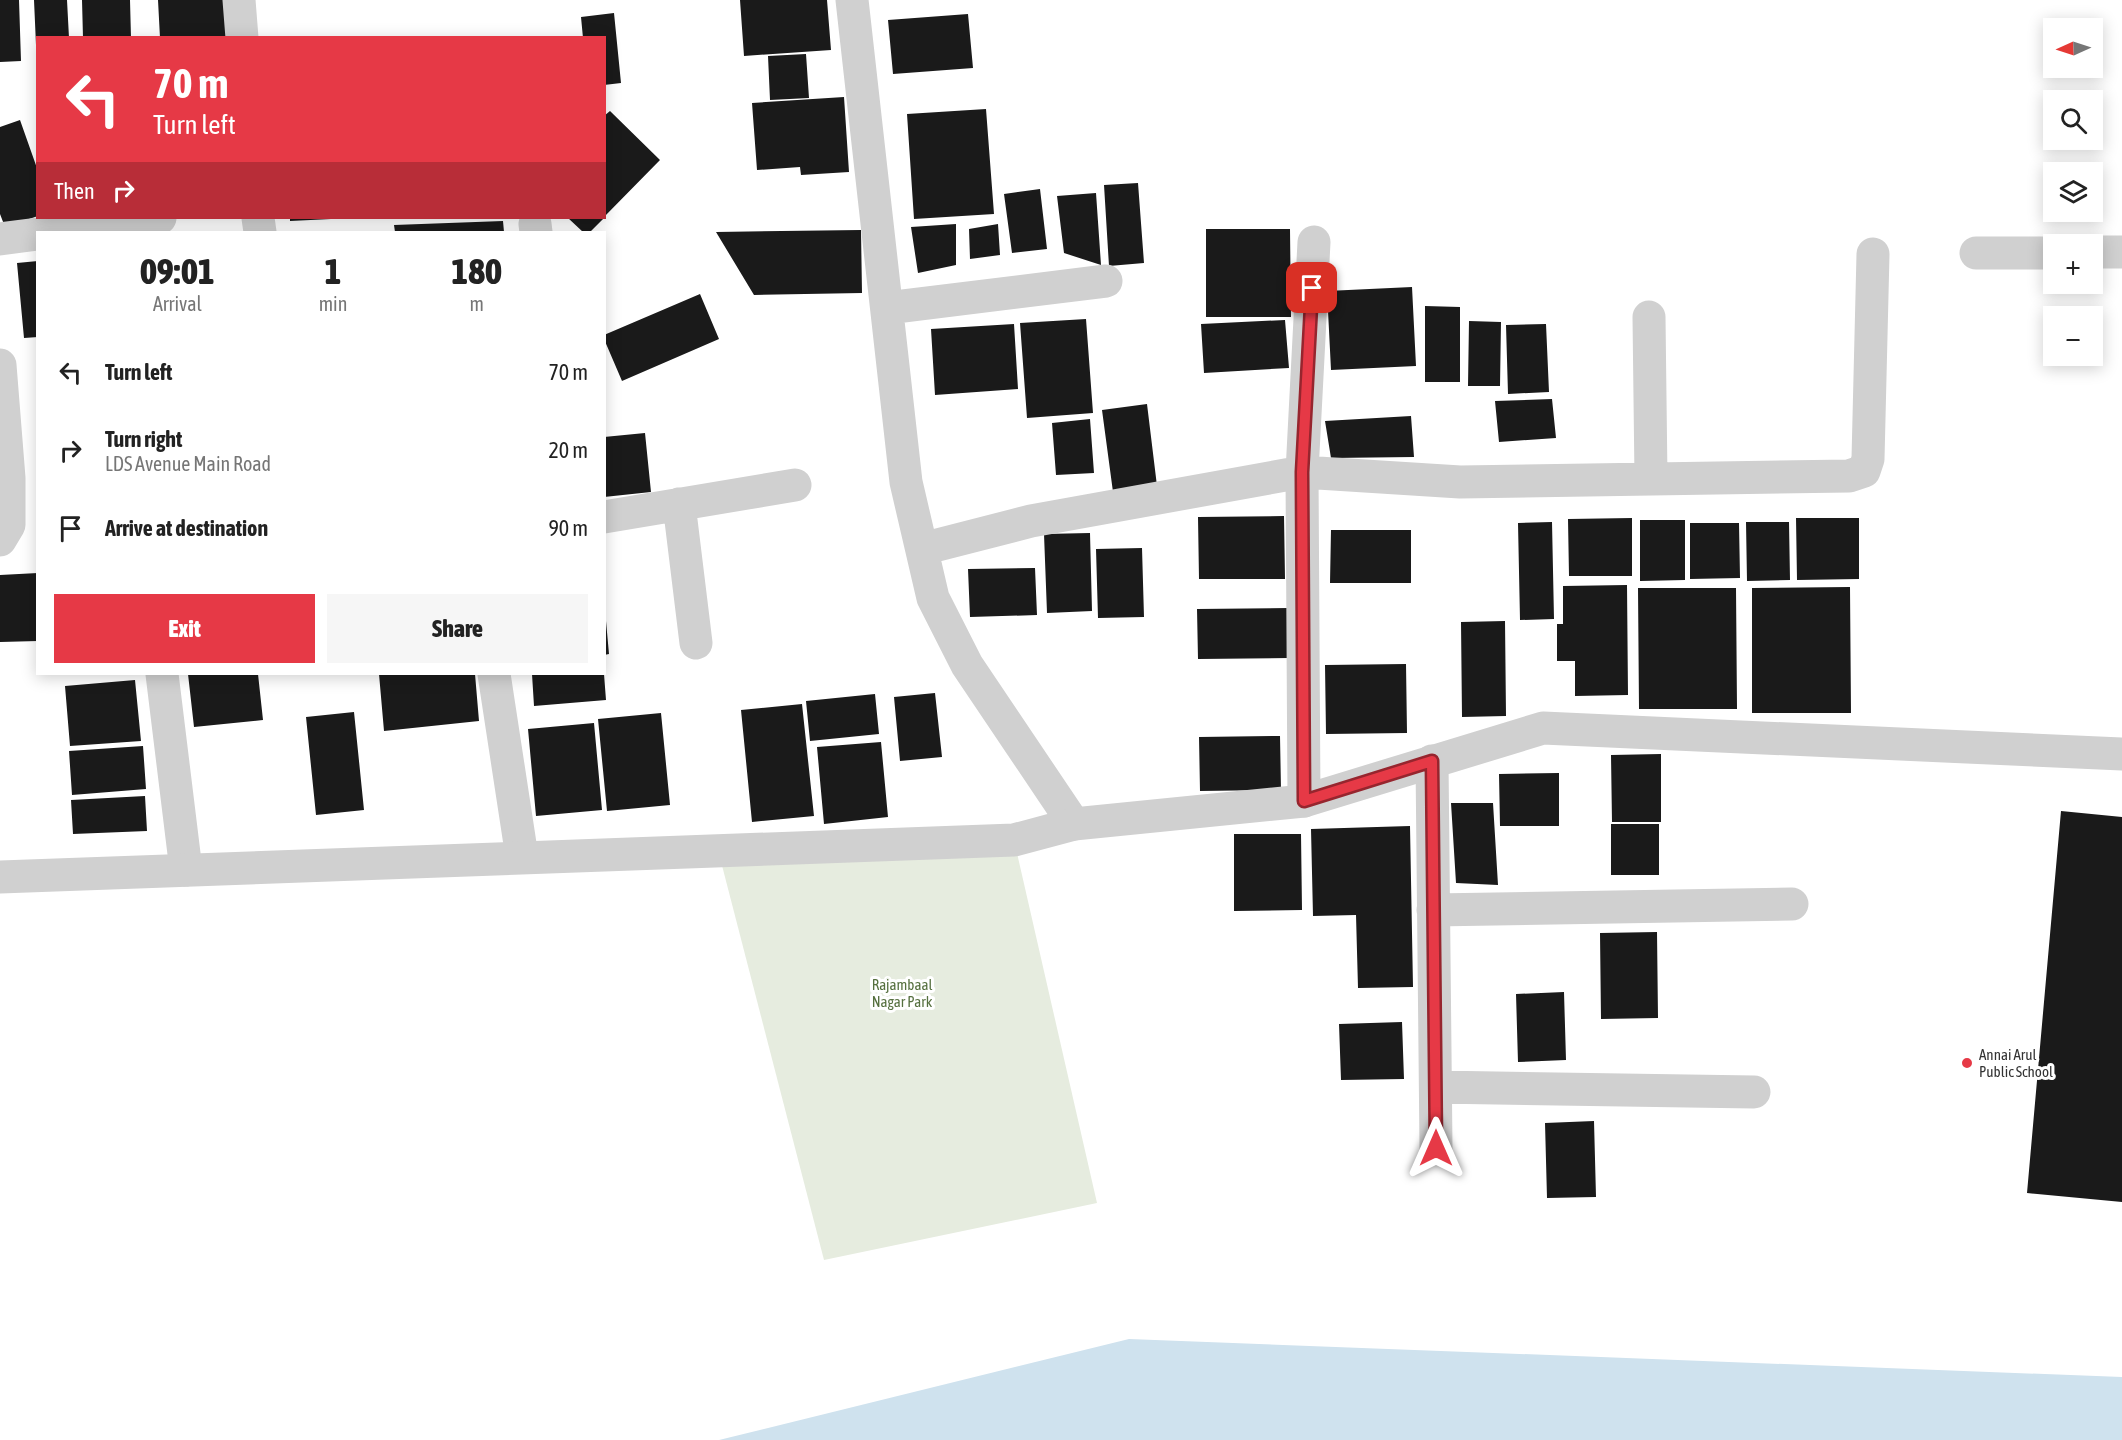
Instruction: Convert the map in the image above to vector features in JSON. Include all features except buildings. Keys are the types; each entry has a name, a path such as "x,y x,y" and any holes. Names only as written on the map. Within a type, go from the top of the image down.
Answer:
{"street":[{"path":"239,0 242,36"},
{"path":"852,0 906,482 933,598 967,664 1074,824"},
{"path":"60,231 152,219"},
{"path":"0,239 36,234"},
{"path":"1304,801 1302,472 1314,243"},
{"path":"2103,252 2122,252"},
{"path":"1976,253 2043,253"},
{"path":"922,549 1031,521 1302,472 1460,482 1849,476 1864,471 1868,459 1873,254"},
{"path":"887,308 1106,281"},
{"path":"1649,317 1651,479"},
{"path":"0,364 9,478 9,525 0,540"},
{"path":"606,516 795,484"},
{"path":"679,504 696,644"},
{"path":"162,675 186,870"},
{"path":"494,675 522,857"},
{"path":"0,877 1014,840 1074,824 1304,801 1543,728 2122,754"},
{"path":"1432,761 1436,1148"},
{"path":"1433,910 1792,904"},
{"path":"1436,1087 1754,1092"}],"green space":[{"name":"Rajambaal Nagar Park","path":"1014,840 1097,1203 824,1260 718,850"}],"water":[{"path":"1129,1339 2122,1377 2122,1440 719,1440"}],"place":[{"name":"Annai Arul Public School","path":"1967,1063"}],"route":[{"path":"1312,288 1302,472 1304,801 1432,761 1436,1148"}]}
